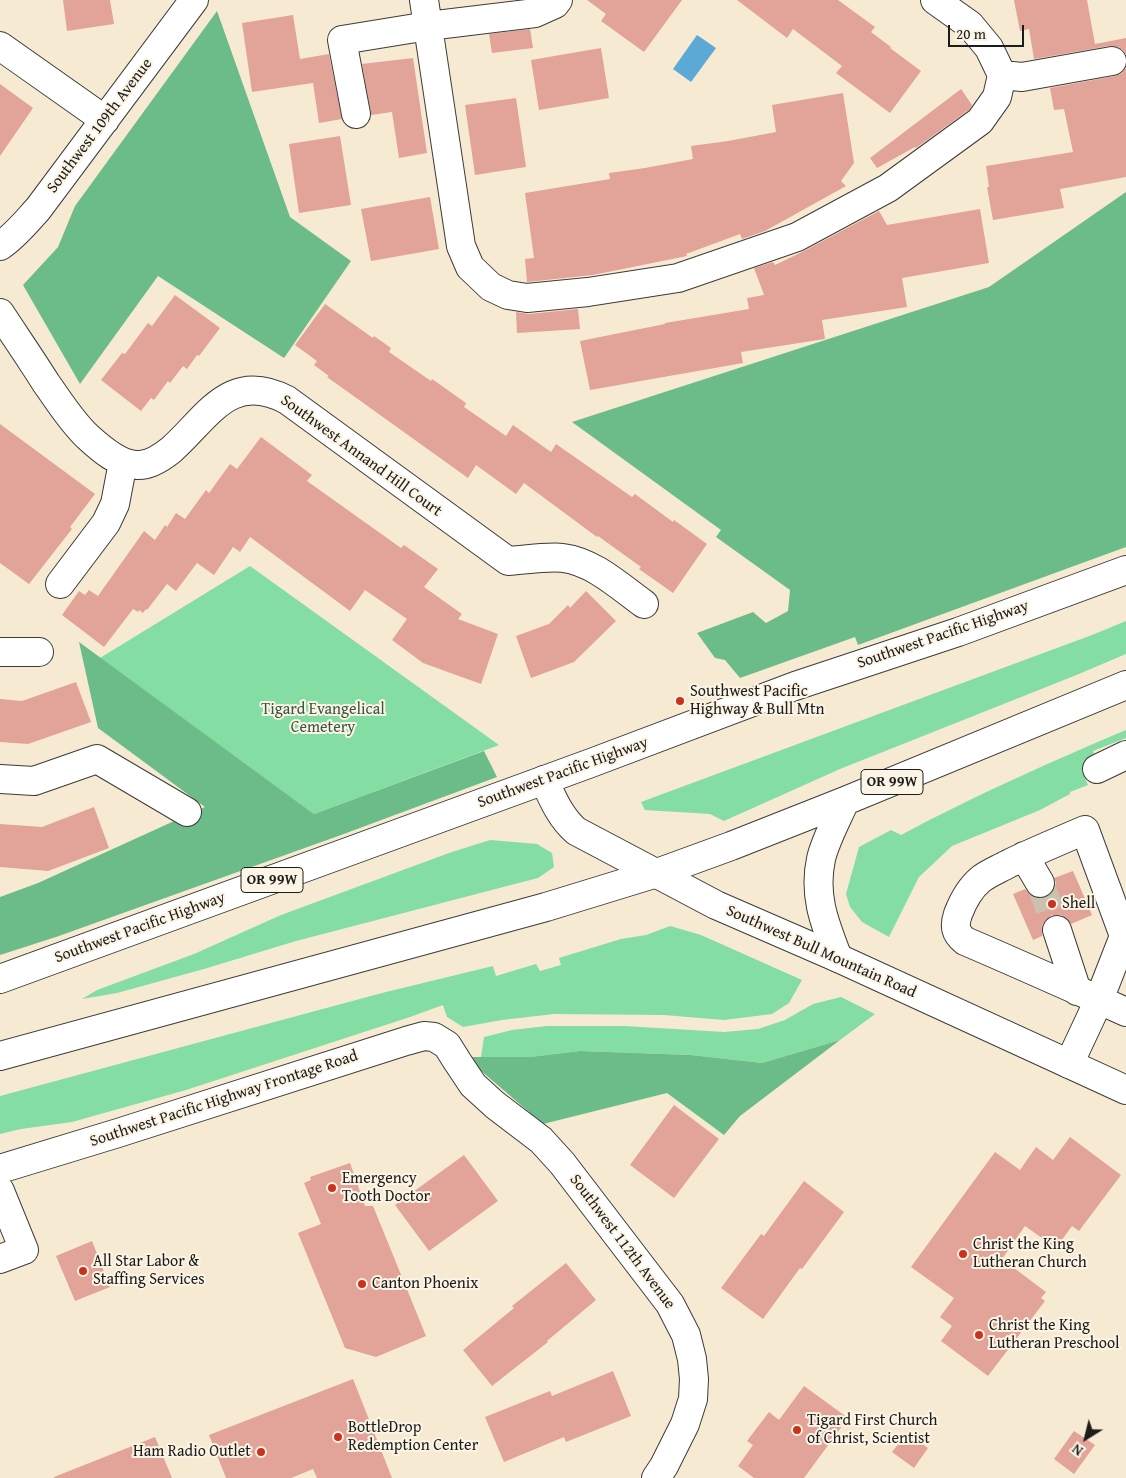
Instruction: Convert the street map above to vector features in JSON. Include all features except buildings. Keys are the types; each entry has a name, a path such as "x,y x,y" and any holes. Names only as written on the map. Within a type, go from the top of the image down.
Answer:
{"main road":[{"name":"Southwest 109th Avenue","path":"0,246 7,242 27,221 194,0"},
{"path":"424,0 460,246 470,267 491,287 508,295 527,298 588,292 678,278 798,237 888,188 980,121 997,97 1002,76 990,48 970,26 935,0"},
{"path":"356,114 342,40 428,26 535,13 555,4 558,0"},
{"path":"0,46 105,120"},
{"path":"1002,76 1022,77 1112,61"},
{"path":"0,313 74,421 87,436 123,462 115,504 106,523 60,584"},
{"name":"Southwest Annand Hill Court","path":"123,462 136,466 150,463 163,457 222,401 249,390 265,391 287,400 508,562 561,557 579,561 593,568 644,604"},
{"name":"Southwest Pacific Highway","path":"0,979 796,686 958,632 1126,570"},
{"path":"0,652 39,652"},
{"name":"OR 99W","path":"0,1056 546,907 657,873 740,843 845,801 1126,685"},
{"path":"1097,769 1126,755"},
{"path":"0,779 34,782 97,759 187,812"},
{"name":"Southwest Bull Mountain Road","path":"544,780 560,814 576,830 716,905 838,958 1126,1090"},
{"path":"838,958 824,920 818,884 821,858 845,801"},
{"path":"1069,1064 1088,995 1124,936 1085,830 1024,856 980,880 969,892 957,916 956,926 959,936 965,940 1088,995 1126,1012"},
{"path":"1024,856 1040,883"},
{"path":"1057,930 1088,995"},
{"name":"Southwest Pacific Highway Frontage Road","path":"0,1169 424,1036 434,1038 447,1045"},
{"name":"Southwest 112th Avenue","path":"447,1045 473,1085 495,1105 541,1140 562,1163 670,1304 686,1335 692,1359 693,1399 684,1424 664,1466 656,1478"},
{"path":"0,1191 24,1250 0,1259"}],"green space":[{"path":"217,11 290,217 351,261 284,358 158,276 80,384 23,285 58,247 75,206"},
{"path":"1126,192 1126,547 858,645 855,637 740,678 725,660 715,658 697,633 753,612 766,623 788,611 790,590 716,537 721,530 572,422 989,287"},
{"name":"Tigard Evangelical Cemetery","path":"250,566 499,745 314,814 100,658"},
{"path":"1126,621 1126,654 840,769 724,821 710,814 645,810 641,802 1092,635"},
{"path":"79,642 314,814 484,751 497,777 341,835 56,937 0,955 0,897 38,883 205,807 98,728"},
{"path":"1126,730 1126,738 1093,751 1098,763 1082,771 1088,785 1070,792 1070,794 1040,810 952,846 919,877 889,937 862,922 850,907 846,894 859,847 891,830 901,835 1012,780"},
{"path":"490,840 537,844 552,853 554,867 538,878 296,941 117,993 82,999 97,990 194,954 281,915 449,853"},
{"path":"670,926 701,935 802,980 789,1003 772,1014 724,1020 664,1015 554,1014 463,1027 447,1017 443,1005 186,1090 72,1122 0,1134 0,1096 382,993 493,966 496,976 536,964 540,971 561,965 559,958 621,939 646,935"},
{"path":"841,997 875,1014 840,1040 762,1063 691,1055 580,1051 530,1057 481,1057 484,1037 512,1030 547,1026 625,1026 724,1032 758,1029 785,1020 813,1004"},
{"path":"840,1040 740,1116 724,1135 667,1093 543,1124 465,1057 530,1057 580,1051 691,1055 762,1063"}],"water":[{"path":"697,35 716,48 691,82 673,69"}],"tunnel":[{"path":"1040,883 1057,930"}],"place":[{"name":"Southwest Pacific Highway & Bull Mtn","path":"680,701"},
{"name":"Shell","path":"1052,904"},
{"name":"Emergency Tooth Doctor","path":"332,1188"},
{"name":"Christ the King Lutheran Church","path":"963,1254"},
{"name":"All Star Labor & Staffing Services","path":"83,1271"},
{"name":"Canton Phoenix","path":"362,1284"},
{"name":"Christ the King Lutheran Preschool","path":"979,1335"},
{"name":"Tigard First Church of Christ, Scientist","path":"797,1430"},
{"name":"BottleDrop Redemption Center","path":"338,1437"},
{"name":"Ham Radio Outlet","path":"261,1452"}]}
